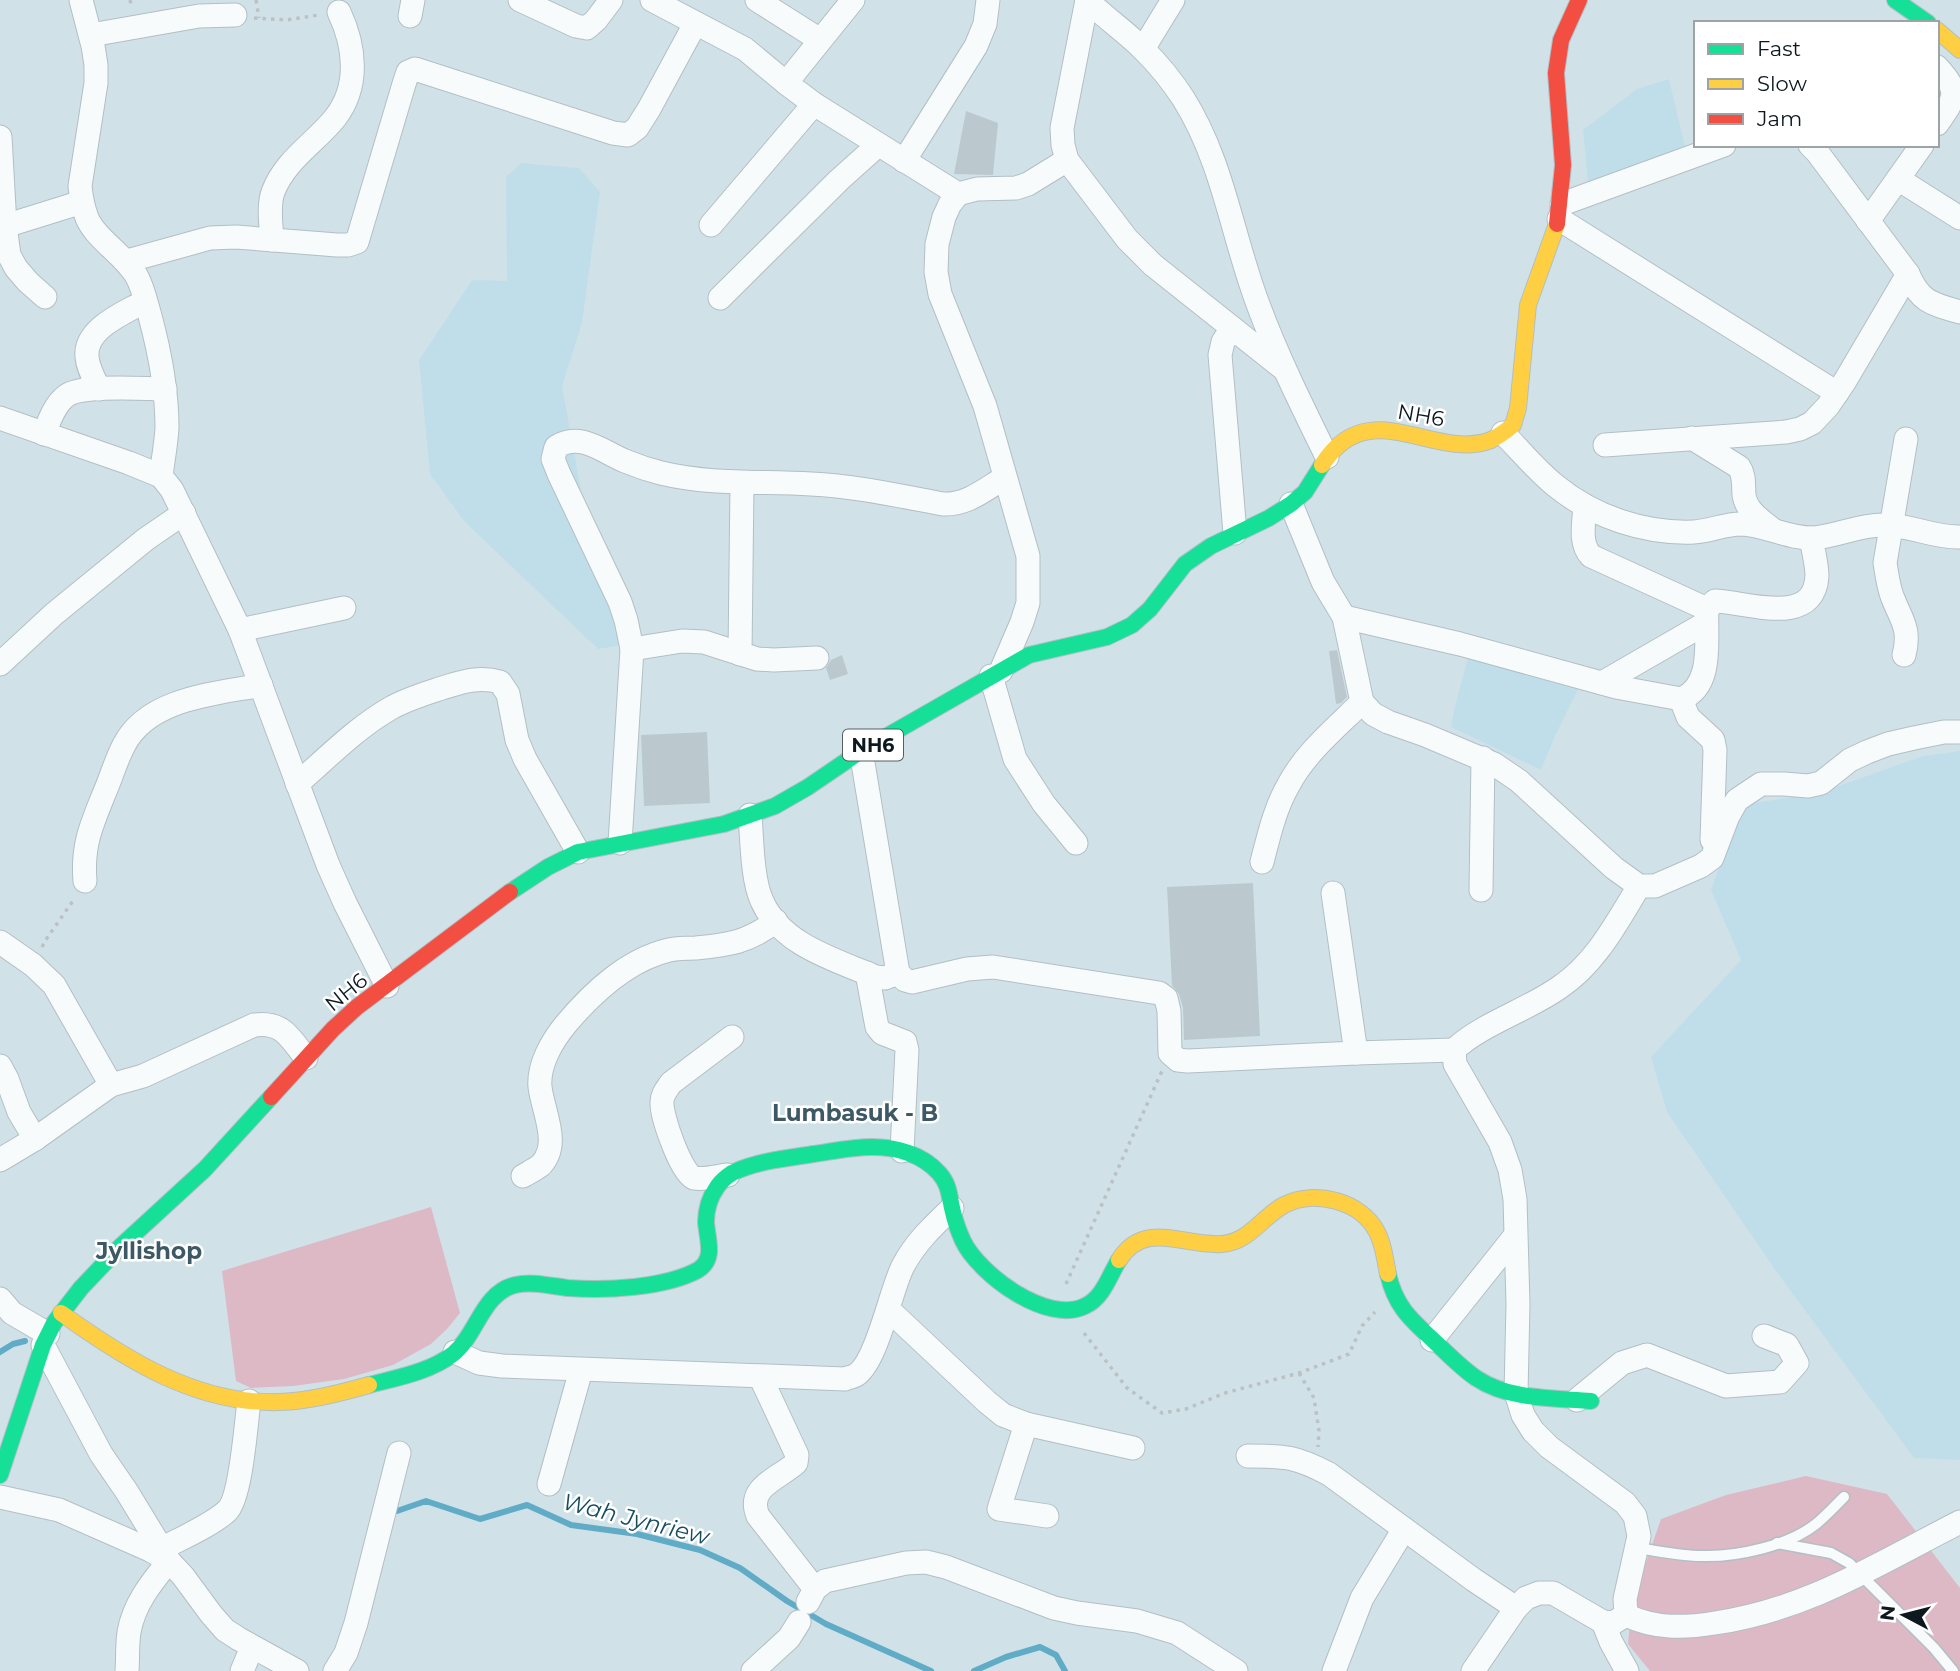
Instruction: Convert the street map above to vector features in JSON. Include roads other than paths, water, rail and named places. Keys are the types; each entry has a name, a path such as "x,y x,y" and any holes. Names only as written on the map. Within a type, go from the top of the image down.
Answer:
{"main road":[{"path":"1503,433 1513,425 1518,408 1528,304 1561,212 1563,165 1556,73 1559,47 1566,24 1579,0"},
{"path":"1899,9 1924,21"},
{"path":"1939,32 1960,50"},
{"name":"NH6","path":"0,1475 46,1340 61,1313 81,1288 120,1247 205,1169 306,1058 357,1007 512,891 548,867 578,852 724,824 775,806 861,751 1029,655 1054,648 1081,645 1132,625 1150,609 1185,564 1211,546 1291,504 1305,492 1327,457 1343,442 1358,434 1379,429 1456,443 1477,443 1503,433"},
{"path":"61,1313 97,1340 139,1365 211,1393 249,1401 287,1402 327,1397 433,1364 455,1352 496,1297 512,1285 617,1288 660,1283 693,1272 705,1265 710,1251 706,1224 707,1208 716,1187 728,1175 750,1167 835,1151 880,1147 922,1158 936,1169 948,1184 962,1242 975,1262 990,1277 1038,1305 1054,1309 1074,1310 1091,1306 1118,1261 1140,1240 1172,1238 1226,1243 1240,1239 1288,1201 1321,1197 1342,1202 1360,1212 1375,1228 1384,1246 1398,1304 1478,1380 1516,1393 1584,1401"}],"street":[{"path":"81,0 96,65 96,83 80,186 82,202 88,220 127,261 138,279 145,301 158,348 165,389 167,429 161,476"},
{"path":"520,0 576,26 587,27 611,0"},
{"path":"652,0 692,14 746,49 814,104 958,194"},
{"path":"757,0 820,40"},
{"path":"786,83 853,0"},
{"path":"904,161 976,46 985,24 988,0"},
{"path":"1286,370 1153,265 1127,239 1067,160 1062,128 1087,0 1143,49 1182,97 1197,122 1227,200 1259,307 1327,457"},
{"path":"1143,49 1173,0"},
{"path":"1560,0 1566,24"},
{"path":"272,240 271,202 279,180 294,159 335,117 350,88 353,55 339,12"},
{"path":"127,261 210,238 236,237 337,245 357,242 408,72 415,69 613,133 628,135 637,128 649,109 692,14"},
{"path":"90,35 199,16 235,15"},
{"path":"1939,69 1949,79 1954,94 1939,121"},
{"path":"711,225 814,104"},
{"path":"0,137 9,255 27,282 45,297"},
{"path":"720,298 878,145"},
{"path":"1561,212 1719,147"},
{"path":"1812,147 1908,274 1914,289 1937,306 1960,312"},
{"path":"1868,221 1921,147"},
{"path":"1067,160 1028,184 1016,188 977,189 958,194 944,217 937,244 936,272 940,294 985,407 1028,556 1028,603 1022,622 996,673 1007,736 1016,759 1044,804 1076,843"},
{"path":"1898,179 1960,218"},
{"path":"5,226 82,202"},
{"path":"1561,212 1837,393"},
{"path":"1605,445 1786,432 1812,423 1837,393 1908,274"},
{"path":"99,389 87,358 91,338 103,326 145,301"},
{"path":"1232,328 1223,342 1220,355 1235,533"},
{"path":"44,434 57,406 67,395 85,389 165,389"},
{"path":"0,418 161,476 172,490 240,630 345,904 387,986"},
{"path":"1503,433 1555,485 1585,506 1616,520 1643,527 1695,532 1740,524 1811,538 1878,525 1893,525 1947,538 1960,537"},
{"path":"1692,438 1739,467 1743,473 1744,496 1748,507 1773,530"},
{"path":"1904,655 1908,641 1906,627 1887,581 1885,563 1906,439"},
{"path":"620,843 632,649 620,602 559,474 554,458 556,447 565,441 588,443 636,466 695,480 826,485 954,505 965,502 1004,478"},
{"path":"740,654 742,483"},
{"path":"1291,504 1323,582 1344,617 1362,702 1373,714 1388,722 1494,764 1519,781 1614,868 1639,886 1655,886 1701,866 1712,858 1737,800 1761,784 1808,786 1821,783 1850,760 1888,744 1944,732 1960,732"},
{"path":"1585,506 1583,542 1591,556 1706,616"},
{"path":"0,664 54,614 146,539 184,513"},
{"path":"1602,683 1706,616 1715,601 1780,610 1808,601 1815,588 1817,573 1811,538"},
{"path":"240,630 344,608"},
{"path":"1344,617 1460,644 1602,683 1681,699 1695,689 1704,670 1707,653 1706,616"},
{"path":"632,649 682,641 704,642 757,659 817,657"},
{"path":"298,784 357,732 391,708 414,697 470,679 486,678 500,682 508,694 517,740 525,759 578,852"},
{"path":"85,881 85,849 89,831 125,744 138,726 158,711 180,702 261,685"},
{"path":"1681,699 1688,717 1713,740 1715,750 1712,858"},
{"path":"1262,862 1274,818 1289,783 1303,763 1362,702"},
{"path":"861,751 898,974 912,982 967,969 993,967 1159,993 1166,998 1170,1053 1178,1060 1454,1050 1466,1038 1563,986 1601,947 1639,886"},
{"path":"1481,890 1483,758"},
{"path":"750,815 759,893 776,921 807,947 867,973 885,978 898,974"},
{"path":"1333,893 1356,1053"},
{"path":"523,1176 540,1165 548,1155 550,1144 540,1085 542,1066 558,1036 588,1001 620,972 655,955 672,950 739,942 762,932 776,921"},
{"path":"0,942 33,965 54,985 111,1085"},
{"path":"867,973 877,1027 882,1033 905,1042 907,1050 902,1151"},
{"path":"0,1160 35,1139 111,1085 143,1076 254,1025 265,1023 282,1029 306,1058"},
{"path":"728,1175 693,1178 687,1174 663,1114 662,1101 671,1083 732,1037"},
{"path":"1454,1050 1455,1064 1500,1142 1510,1170 1514,1199 1518,1304 1516,1393 1523,1415 1533,1431 1549,1447 1625,1503 1635,1516 1639,1536 1625,1599 1626,1615"},
{"path":"0,1066 19,1112 35,1139"},
{"path":"455,1352 479,1363 491,1365 825,1379 857,1375 867,1361 889,1310 902,1268 924,1236 952,1208"},
{"path":"1433,1340 1516,1236"},
{"path":"0,1299 46,1340 101,1454 165,1555 211,1614 225,1630 297,1671"},
{"path":"889,1310 1003,1415 1026,1424 1133,1448"},
{"path":"1584,1401 1622,1363 1647,1355 1726,1386 1780,1382 1797,1363 1787,1345 1764,1336"},
{"path":"550,1484 581,1370"},
{"path":"760,1376 797,1455 796,1463 760,1489 755,1500 755,1509 808,1604"},
{"path":"127,1671 132,1618 165,1555 226,1512 233,1503 249,1401"},
{"path":"1026,1424 999,1509 1046,1516"},
{"path":"335,1671 346,1653 356,1623 399,1452"},
{"path":"1248,1456 1286,1456 1306,1462 1329,1474 1516,1608"},
{"path":"0,1497 59,1510 165,1555"},
{"path":"1626,1615 1642,1623 1665,1627 1698,1626 1782,1608 1821,1594 1960,1522"},
{"path":"1334,1671 1362,1598 1404,1529"},
{"path":"753,1671 789,1638 825,1581 906,1563 926,1562 1054,1608 1137,1621 1177,1633 1236,1671"},
{"path":"1473,1671 1516,1608 1526,1598 1539,1593 1553,1593 1603,1622 1613,1623 1626,1615"},
{"path":"1603,1622 1627,1671"},
{"path":"242,1671 252,1647"}],"lane":[{"path":"1636,1548 1704,1556 1744,1552 1777,1544 1799,1535 1815,1524 1844,1497"},
{"path":"1777,1544 1831,1553 1849,1563 1934,1648 1953,1671"}],"waterway":[{"name":"Wah Jynriew","path":"0,1352 25,1341"},
{"name":"Wah Jynriew","path":"397,1511 426,1501 480,1519 527,1505 571,1525 637,1534 700,1550 740,1568 826,1624 931,1671"},
{"name":"Wah Jynriew","path":"974,1671 1006,1657 1040,1647 1056,1655 1065,1671"}],"district":[{"name":"Lumbasuk - B","path":"855,1113"},
{"name":"Jyllishop","path":"149,1251"}]}
